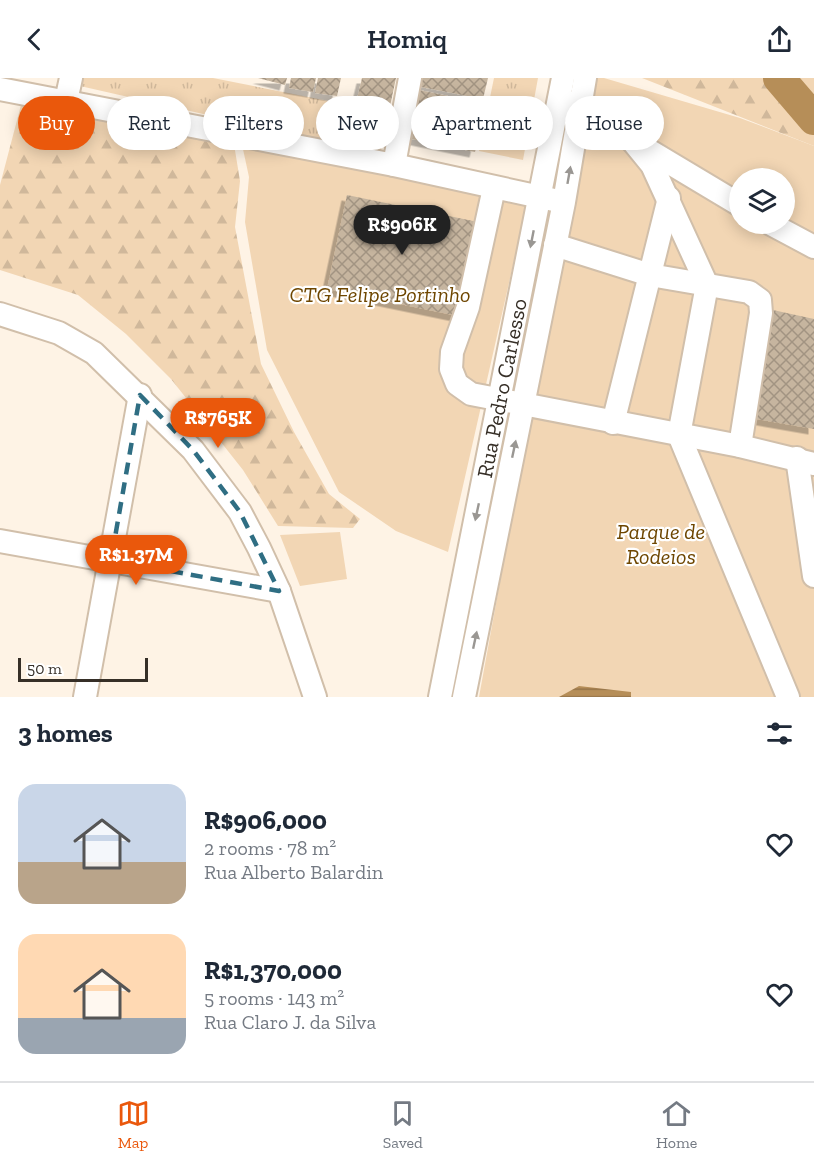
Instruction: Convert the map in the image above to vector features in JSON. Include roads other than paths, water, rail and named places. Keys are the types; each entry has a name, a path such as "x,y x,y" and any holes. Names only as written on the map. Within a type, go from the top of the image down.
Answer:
{"street":[{"path":"67,96 71,78"},
{"path":"394,165 410,78"},
{"name":"Rua Pedro Carlesso","path":"582,96 585,78"},
{"name":"Rua Pedro Carlesso","path":"440,697 561,88"},
{"path":"0,89 38,96"},
{"path":"95,107 394,165 564,202"},
{"name":"Rua Pedro Carlesso","path":"464,697 573,150"},
{"path":"640,150 652,165 669,198 707,285 679,435 788,697"},
{"path":"650,150 729,198"},
{"path":"494,188 468,307 453,343 451,369 457,384 471,394 740,446 805,461 814,576"},
{"path":"613,423 669,198"},
{"path":"790,234 814,247"},
{"path":"555,245 650,275 749,292 760,300 761,313 740,446"},
{"path":"0,314 59,333 94,353 140,395 193,450 240,512 279,591 315,697"},
{"path":"86,697 140,395"},
{"path":"0,542 279,591"}],"waterway":[{"path":"779,78 814,119"}],"park label":[{"name":"CTG Felipe Portinho","path":"380,294"},
{"name":"Parque de Rodeios","path":"661,544"}]}
